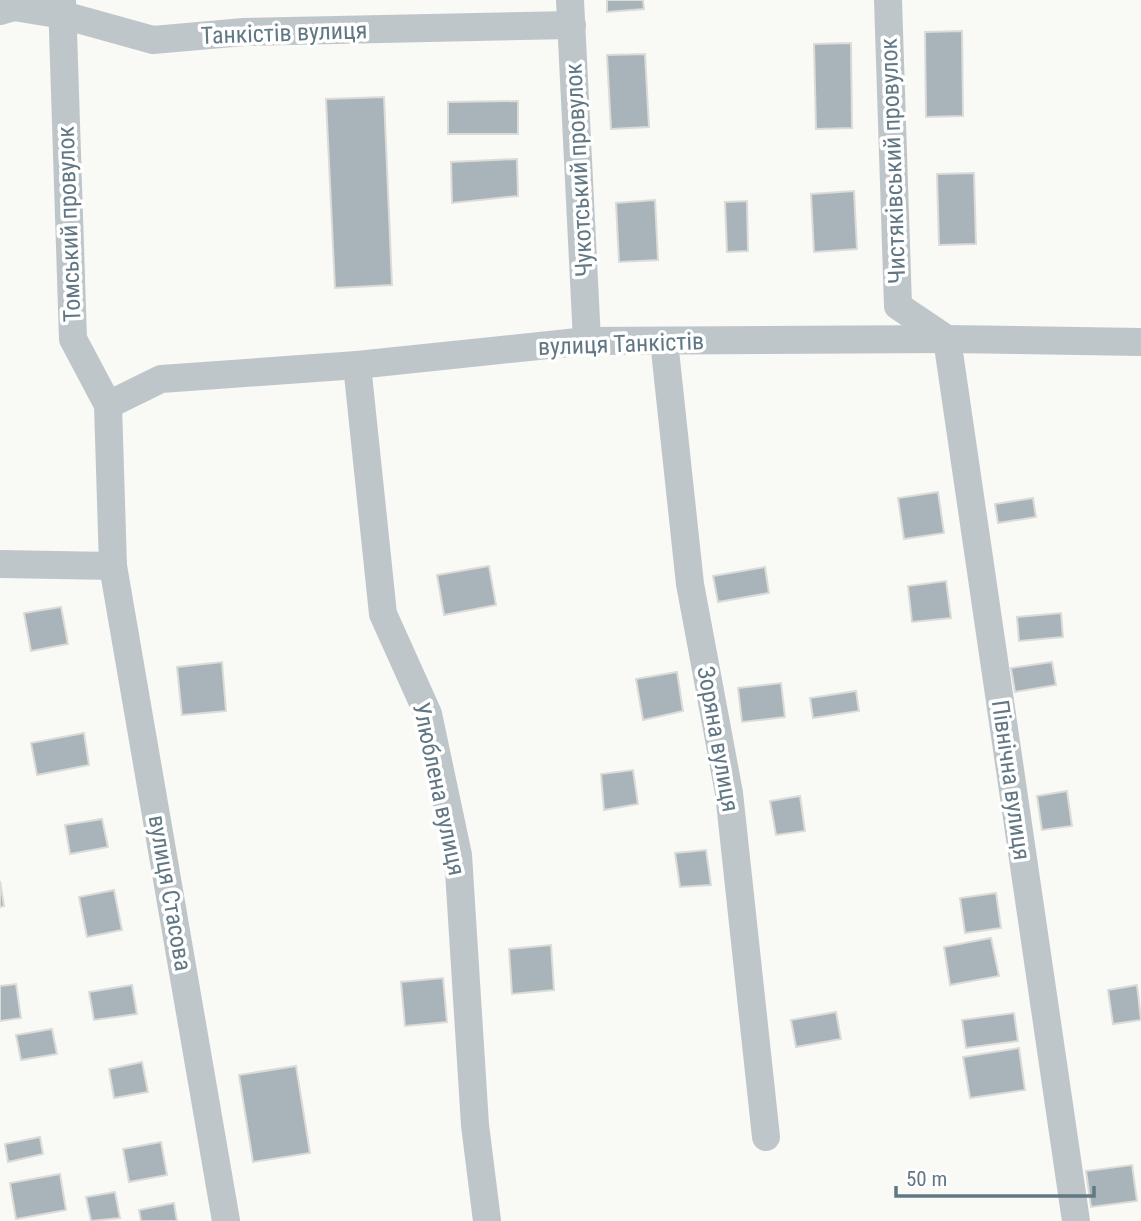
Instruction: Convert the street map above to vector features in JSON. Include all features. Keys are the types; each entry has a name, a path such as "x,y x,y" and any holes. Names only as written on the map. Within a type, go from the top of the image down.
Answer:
{"street":[{"name":"Чистяківський провулок","path":"888,0 898,306 947,339"},
{"name":"Танкістів вулиця","path":"0,11 14,7 62,8 152,40 571,12"},
{"name":"Томський провулок","path":"62,8 73,339 108,405 113,566"},
{"name":"Чукотський провулок","path":"571,12 587,341"},
{"name":"Північна вулиця","path":"947,339 1076,1221"},
{"name":"вулиця Танкістів","path":"108,405 161,379 357,365 587,341 1141,341"},
{"name":"Зоряна вулиця","path":"664,341 690,584 729,793 766,1136"},
{"name":"Улюблена вулиця","path":"357,365 383,614 428,715 458,855 475,1125 487,1221"},
{"path":"0,564 113,566"},
{"name":"вулиця Стасова","path":"113,566 226,1221"}],"building":[{"path":"607,0 643,0 644,9 607,12"},
{"path":"962,31 963,116 926,117 925,32"},
{"path":"851,43 852,128 816,129 814,44"},
{"path":"645,54 649,127 611,129 607,55"},
{"path":"384,97 392,285 335,288 326,99"},
{"path":"518,101 518,134 448,134 448,102"},
{"path":"517,159 518,196 452,203 451,162"},
{"path":"974,173 976,244 939,245 937,174"},
{"path":"854,191 857,249 814,252 811,194"},
{"path":"655,200 658,260 619,262 616,203"},
{"path":"747,201 748,251 727,252 725,202"},
{"path":"938,492 944,533 904,539 898,498"},
{"path":"1033,498 1036,517 998,523 995,504"},
{"path":"489,566 496,605 444,615 437,575"},
{"path":"765,567 769,593 718,602 713,576"},
{"path":"946,581 951,618 912,622 908,586"},
{"path":"61,607 68,644 31,651 24,613"},
{"path":"1061,613 1063,637 1019,641 1017,617"},
{"path":"222,662 226,711 182,715 177,667"},
{"path":"1052,662 1056,685 1015,692 1011,668"},
{"path":"677,672 683,711 643,720 636,679"},
{"path":"781,683 785,717 742,722 738,688"},
{"path":"856,691 859,711 813,718 810,698"},
{"path":"84,733 89,765 37,775 31,743"},
{"path":"633,770 638,804 604,810 601,774"},
{"path":"1067,791 1072,826 1042,830 1037,796"},
{"path":"800,796 805,831 776,835 770,801"},
{"path":"102,819 108,847 70,854 65,825"},
{"path":"706,850 711,885 680,887 675,853"},
{"path":"0,881 4,906 0,907"},
{"path":"114,890 122,930 87,937 79,897"},
{"path":"996,893 1001,928 965,933 960,898"},
{"path":"991,938 999,976 950,985 944,947"},
{"path":"551,945 554,990 512,994 509,949"},
{"path":"443,978 447,1022 405,1026 401,982"},
{"path":"16,984 21,1018 0,1021 0,986"},
{"path":"132,985 137,1014 94,1020 89,992"},
{"path":"1137,985 1141,1020 1113,1024 1108,990"},
{"path":"836,1012 841,1039 796,1047 791,1020"},
{"path":"1014,1013 1018,1041 966,1048 962,1020"},
{"path":"52,1029 57,1054 21,1060 16,1035"},
{"path":"1019,1048 1025,1090 970,1098 963,1057"},
{"path":"142,1062 148,1092 114,1098 109,1069"},
{"path":"296,1066 310,1153 253,1162 239,1075"},
{"path":"40,1137 43,1154 8,1162 5,1144"},
{"path":"161,1142 167,1175 129,1182 123,1149"},
{"path":"1132,1165 1137,1201 1091,1207 1086,1171"},
{"path":"60,1174 66,1210 16,1219 10,1183"},
{"path":"115,1192 120,1218 91,1221 86,1197"},
{"path":"174,1203 177,1221 141,1221 139,1210"}]}
